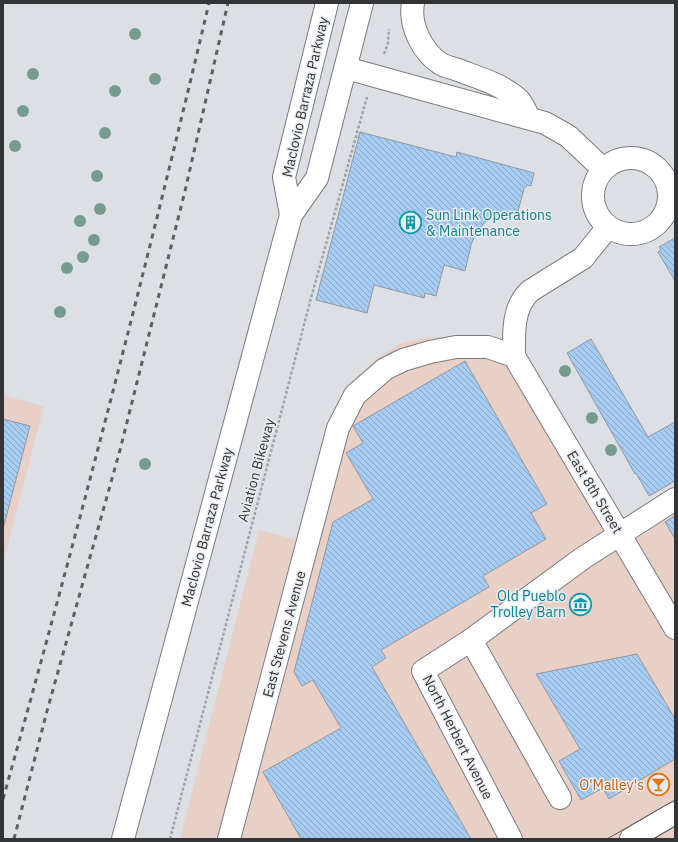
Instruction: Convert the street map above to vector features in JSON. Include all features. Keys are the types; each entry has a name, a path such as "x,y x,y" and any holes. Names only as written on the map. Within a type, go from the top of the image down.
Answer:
{"street":[{"name":"Maclovio Barraza Parkway","path":"291,215 284,177 328,3"},
{"name":"Maclovio Barraza Parkway","path":"123,839 291,215 317,178 362,3"},
{"path":"413,3 412,9 414,27 428,52 441,64 499,86 519,100 529,118"},
{"path":"346,68 545,123 568,136 603,169"},
{"path":"625,158 649,162 662,175 672,191 664,215 656,225 644,232 632,235 619,233 608,227 599,217 593,205 593,192 596,180 603,169 613,162 625,158"},
{"path":"514,356 515,320 524,297 530,291 583,258 608,227"},
{"name":"East Stevens Avenue","path":"229,839 338,428 356,395 385,369 403,360 430,352 456,347 488,347 514,356"},
{"name":"East 8th Street","path":"514,356 675,628"},
{"name":"North Herbert Avenue","path":"511,839 423,671 471,640 582,558 675,499"},
{"path":"471,640 560,798"},
{"path":"631,839 675,813"}],"path":[{"name":"Aviation Bikeway","path":"170,839 309,306 364,106"}],"shaded area":[{"path":"421,338 457,338 514,356 619,533 675,499 675,839 180,839 259,530 297,540 332,414 355,379 374,360 399,344"},
{"path":"3,395 44,406 3,564"}],"building":[{"name":"Sun Link Operations & Maintenance","path":"360,132 456,157 457,152 534,173 531,186 527,185 524,189 518,211 500,212 487,220 475,235 465,271 444,265 436,296 425,293 424,298 374,285 367,313 316,300"},
{"path":"675,238 675,281 658,252 661,250 659,247"},
{"path":"591,339 648,437 675,422 675,481 649,496 636,473 635,474 567,353"},
{"path":"465,361 547,504 531,513 546,539 483,576 489,587 381,650 386,658 372,667 471,839 301,839 263,772 341,728 313,680 302,686 294,672 333,522 373,499 346,453 363,443 353,426"},
{"path":"3,419 30,426 3,529"},
{"path":"675,516 675,539 665,522"},
{"path":"637,654 675,719 675,759 609,799 603,788 581,800 559,761 580,749 536,674"}],"tram line":[{"path":"607,839 675,800"},
{"path":"653,839 675,826"}],"railway":[{"path":"3,799 58,601 110,402 161,203 209,3"},
{"path":"14,839 47,711 120,450 185,191 228,3"}],"place":[{"name":"Sun Link Operations & Maintenance","path":"410,223"},
{"name":"Old Pueblo Trolley Barn","path":"581,604"},
{"name":"O'Malley's","path":"659,785"}]}
